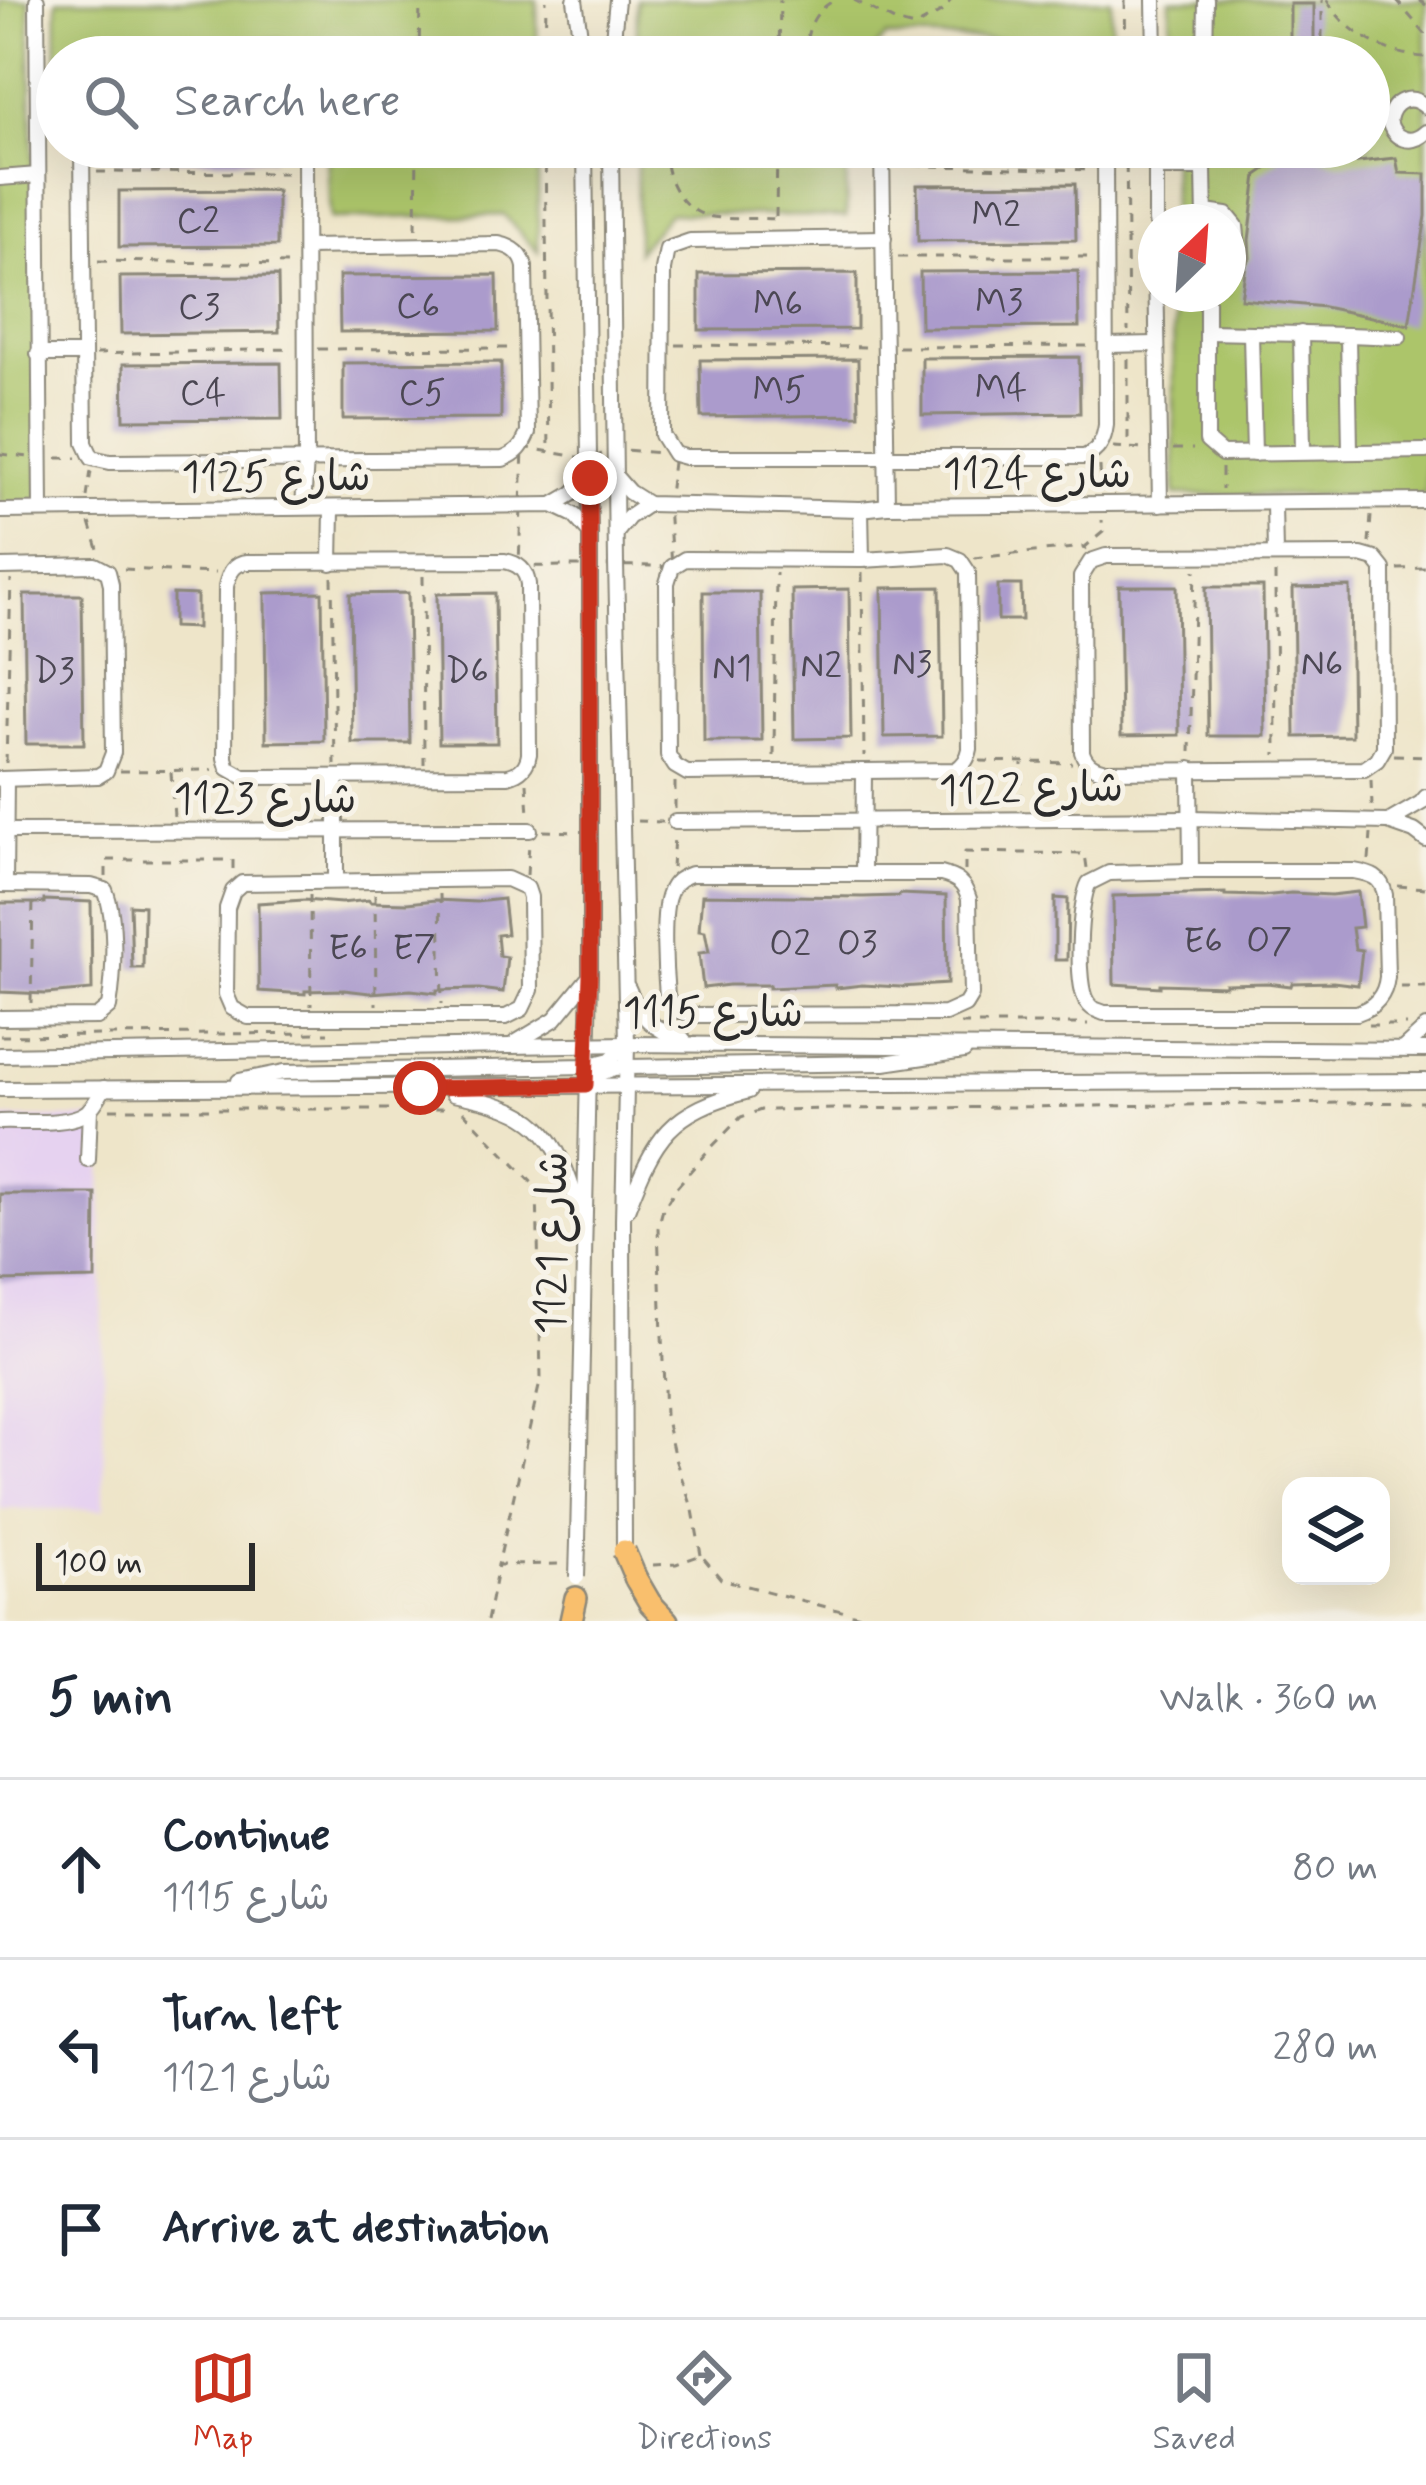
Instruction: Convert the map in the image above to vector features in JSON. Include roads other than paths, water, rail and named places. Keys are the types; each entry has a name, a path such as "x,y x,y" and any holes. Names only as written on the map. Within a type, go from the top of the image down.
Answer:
{"highway":[{"path":"624,1546 636,1579 667,1621"}],"street":[{"path":"37,0 37,36"},
{"path":"575,0 581,36"},
{"path":"613,36 617,0"},
{"path":"1154,0 1155,36"},
{"path":"1205,0 1205,36"},
{"path":"1390,116 1401,101 1415,100 1426,107"},
{"path":"1390,123 1402,139 1416,140 1426,132"},
{"path":"38,168 41,510"},
{"path":"83,168 85,443 92,458 110,462 503,459 523,447 528,433 523,259 510,246 306,247"},
{"path":"303,508 305,168"},
{"name":"شارع 1121","path":"575,1604 590,976 585,168"},
{"name":"شارع 1121","path":"611,168 627,1044 624,1546"},
{"path":"883,168 886,506"},
{"path":"884,238 690,241 668,249 663,270 662,435 674,454 1084,457 1099,446 1106,425 1105,168"},
{"path":"1156,204 1156,168 1204,168 1205,204"},
{"path":"0,178 38,175"},
{"path":"1156,312 1160,504"},
{"path":"1207,312 1207,441 1217,451 1426,451"},
{"path":"1208,332 1399,337"},
{"path":"1301,333 1304,452"},
{"path":"1251,334 1254,454"},
{"path":"1348,335 1350,451"},
{"path":"1107,346 1156,344"},
{"path":"38,354 84,354"},
{"path":"614,476 648,504 615,534"},
{"path":"553,505 590,478"},
{"name":"شارع 1124","path":"648,504 861,508 1426,501"},
{"path":"1274,504 1275,555"},
{"path":"553,505 574,515 590,533"},
{"name":"شارع 1125","path":"0,511 553,505"},
{"path":"861,508 862,560"},
{"path":"332,509 332,563"},
{"path":"1088,554 1275,555 1368,556 1383,569 1381,755 1364,769 1106,771 1088,764 1082,752 1081,577 1088,554"},
{"path":"948,555 960,560 968,572 970,748 966,760 956,770 864,772 687,773 675,766 668,755 668,583 672,567 685,559 862,560 948,555"},
{"path":"242,562 332,563 512,562 523,570 528,584 529,754 518,773 244,777 231,770 225,758 226,586 230,574 242,562"},
{"path":"0,1018 97,1017 109,1007 112,992 111,904 105,890 2,885 3,778 90,778 106,771 113,753 111,584 104,568 89,564 6,567"},
{"path":"1190,769 1191,871"},
{"path":"863,874 864,772"},
{"path":"336,777 336,880"},
{"path":"1388,822 1426,796"},
{"name":"شارع 1122","path":"675,822 1190,818 1388,822 1426,840"},
{"name":"شارع 1123","path":"3,831 530,830"},
{"path":"1191,871 1368,873 1384,885 1386,987 1370,1009 1357,1013 1104,1012 1091,1008 1081,984 1081,904 1089,883 1109,873 1191,871"},
{"path":"691,874 863,874 941,874 964,885 970,899 972,986 965,1005 946,1014 695,1016 671,1007 665,982 666,907 679,879 691,874"},
{"path":"507,879 527,888 531,990 523,1009 506,1018 311,1018 248,1017 232,1008 226,994 226,929 233,891 242,883 336,880 507,879"},
{"path":"510,1045 555,1019 590,976"},
{"path":"626,981 647,1023 680,1039 706,1043"},
{"path":"1400,1050 1426,1028"},
{"name":"شارع 1115","path":"0,1055 706,1043 1426,1050"},
{"path":"203,1088 284,1072 586,1066 610,1060 627,1044"},
{"path":"586,1085 603,1072 626,1066 884,1064 1006,1045"},
{"name":"شارع 1115","path":"0,1089 1426,1082"},
{"path":"623,1220 650,1156 670,1128 716,1100 772,1086"},
{"path":"0,1121 81,1116 104,1088"},
{"path":"420,1088 501,1104 541,1127 568,1173 584,1227"},
{"path":"88,1160 90,1109"}]}
